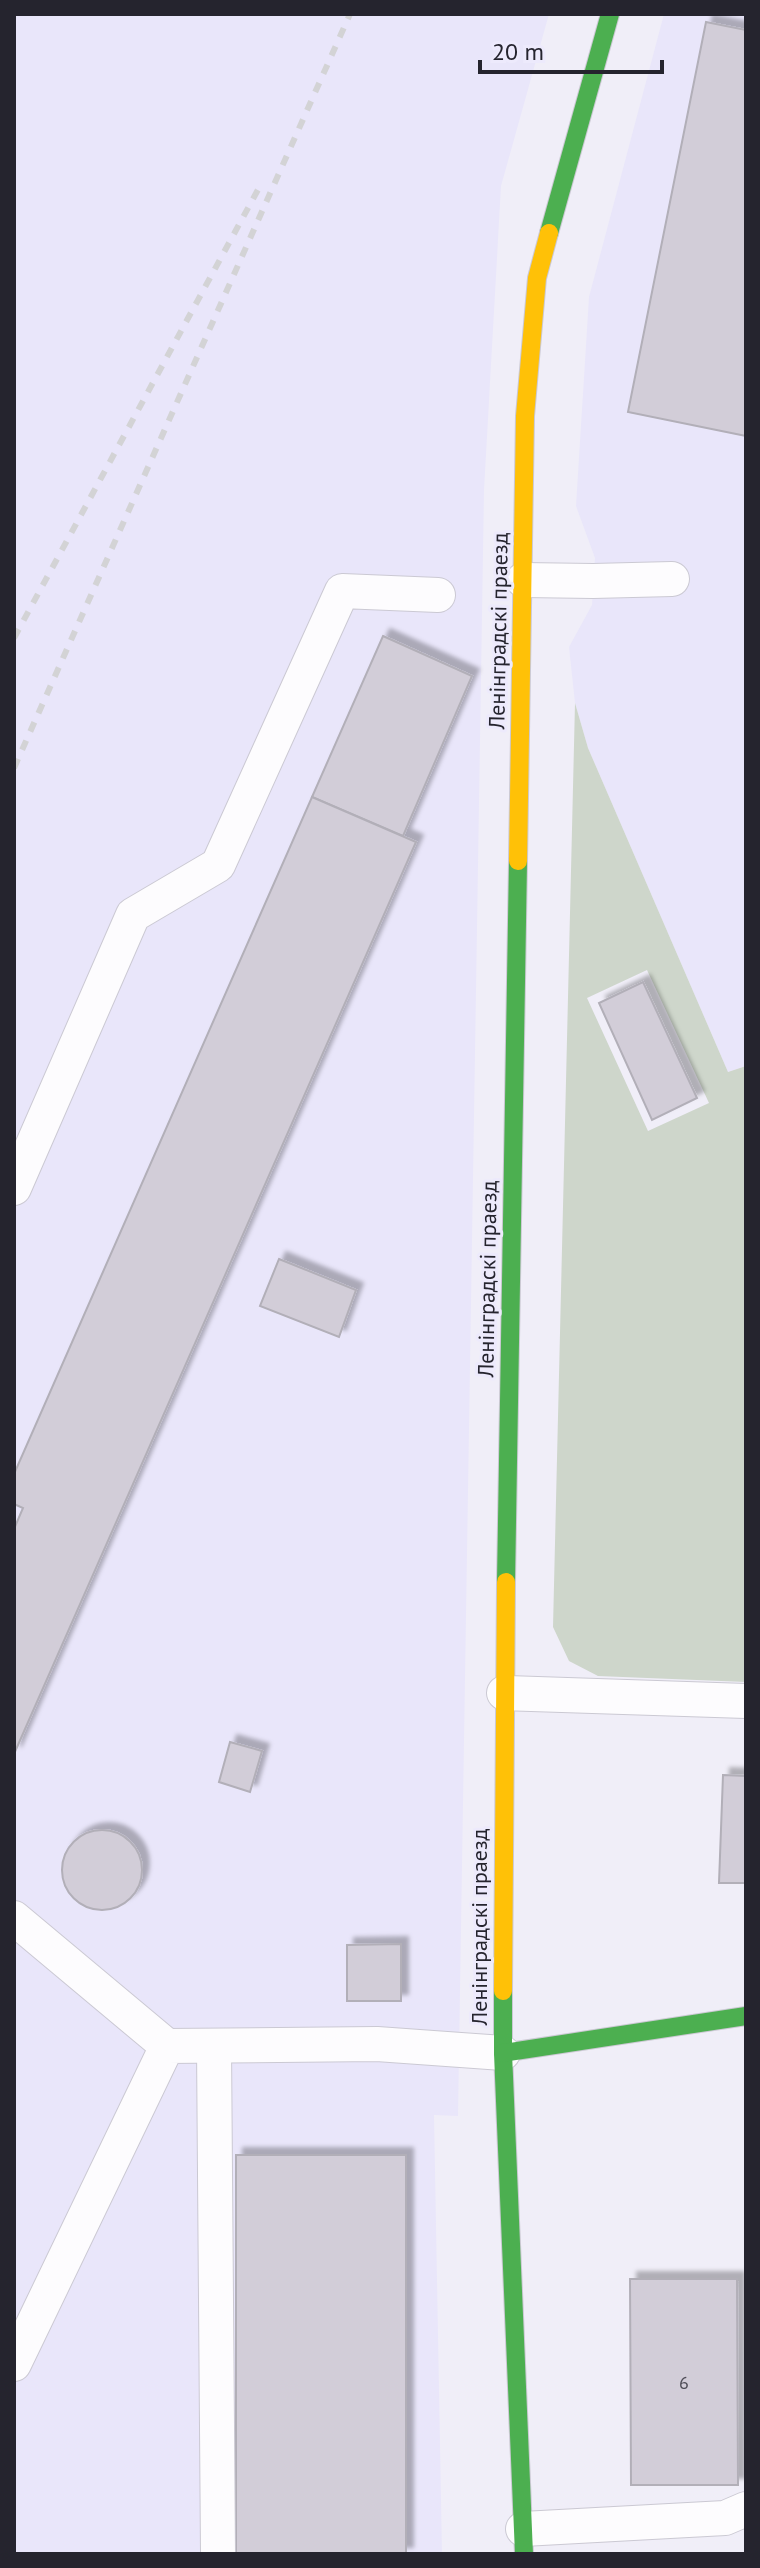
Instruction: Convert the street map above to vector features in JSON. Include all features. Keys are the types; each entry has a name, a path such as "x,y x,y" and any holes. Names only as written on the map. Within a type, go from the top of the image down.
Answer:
{"street":[{"name":"Ленінградскі праезд","path":"524,2541 503,2053 504,1693 525,416 537,278 610,14"},
{"path":"503,2053 746,2016"}],"lane":[{"path":"523,580 672,579"},
{"path":"14,1188 133,915 218,865 342,591 438,595"},
{"path":"504,1693 746,1701"},
{"path":"14,1918 167,2046 377,2044 503,2053"},
{"path":"14,2364 167,2046"},
{"path":"214,2046 218,2554"},
{"path":"524,2541 725,2518 746,2509"}],"shaded area":[{"path":"14,14 549,14 501,186 484,490 458,2116 434,2115 442,2554 14,2554"},
{"path":"664,14 746,14 746,1066 728,1072 588,748 575,703 569,647 592,605 595,558 576,506 589,297"},
{"path":"575,703 588,748 728,1072 746,1066 746,1682 598,1676 569,1661 553,1627","holes":["647,970 709,1103 648,1131 587,998"]}],"building":[{"path":"706,22 746,30 746,436 628,412"},
{"path":"383,636 472,676 403,836 312,797"},
{"path":"312,797 416,842 14,1754 14,1529 23,1508 14,1504 14,1474"},
{"path":"643,982 697,1098 652,1120 599,1003"},
{"path":"279,1259 356,1290 339,1337 260,1306"},
{"path":"230,1742 262,1751 250,1792 219,1782"},
{"path":"723,1775 746,1776 746,1883 719,1883"},
{"path":"102,1830 117,1833 130,1842 139,1855 142,1870 139,1885 130,1898 117,1907 102,1910 87,1907 74,1898 65,1885 62,1870 65,1855 74,1842 87,1833"},
{"path":"401,1944 401,2001 347,2001 347,1945"},
{"path":"236,2155 406,2155 406,2554 236,2554"},
{"path":"630,2279 737,2279 738,2485 631,2485"}],"railway":[{"path":"14,768 350,14"},
{"path":"14,638 260,186"}],"traffic: fast":[{"path":"549,233 610,14"},
{"path":"506,1582 518,861"},
{"path":"503,1991 524,2554"},
{"path":"503,2053 746,2016"}],"traffic: slow":[{"path":"518,861 525,416 537,278 549,233"},
{"path":"503,1991 506,1582"}]}
